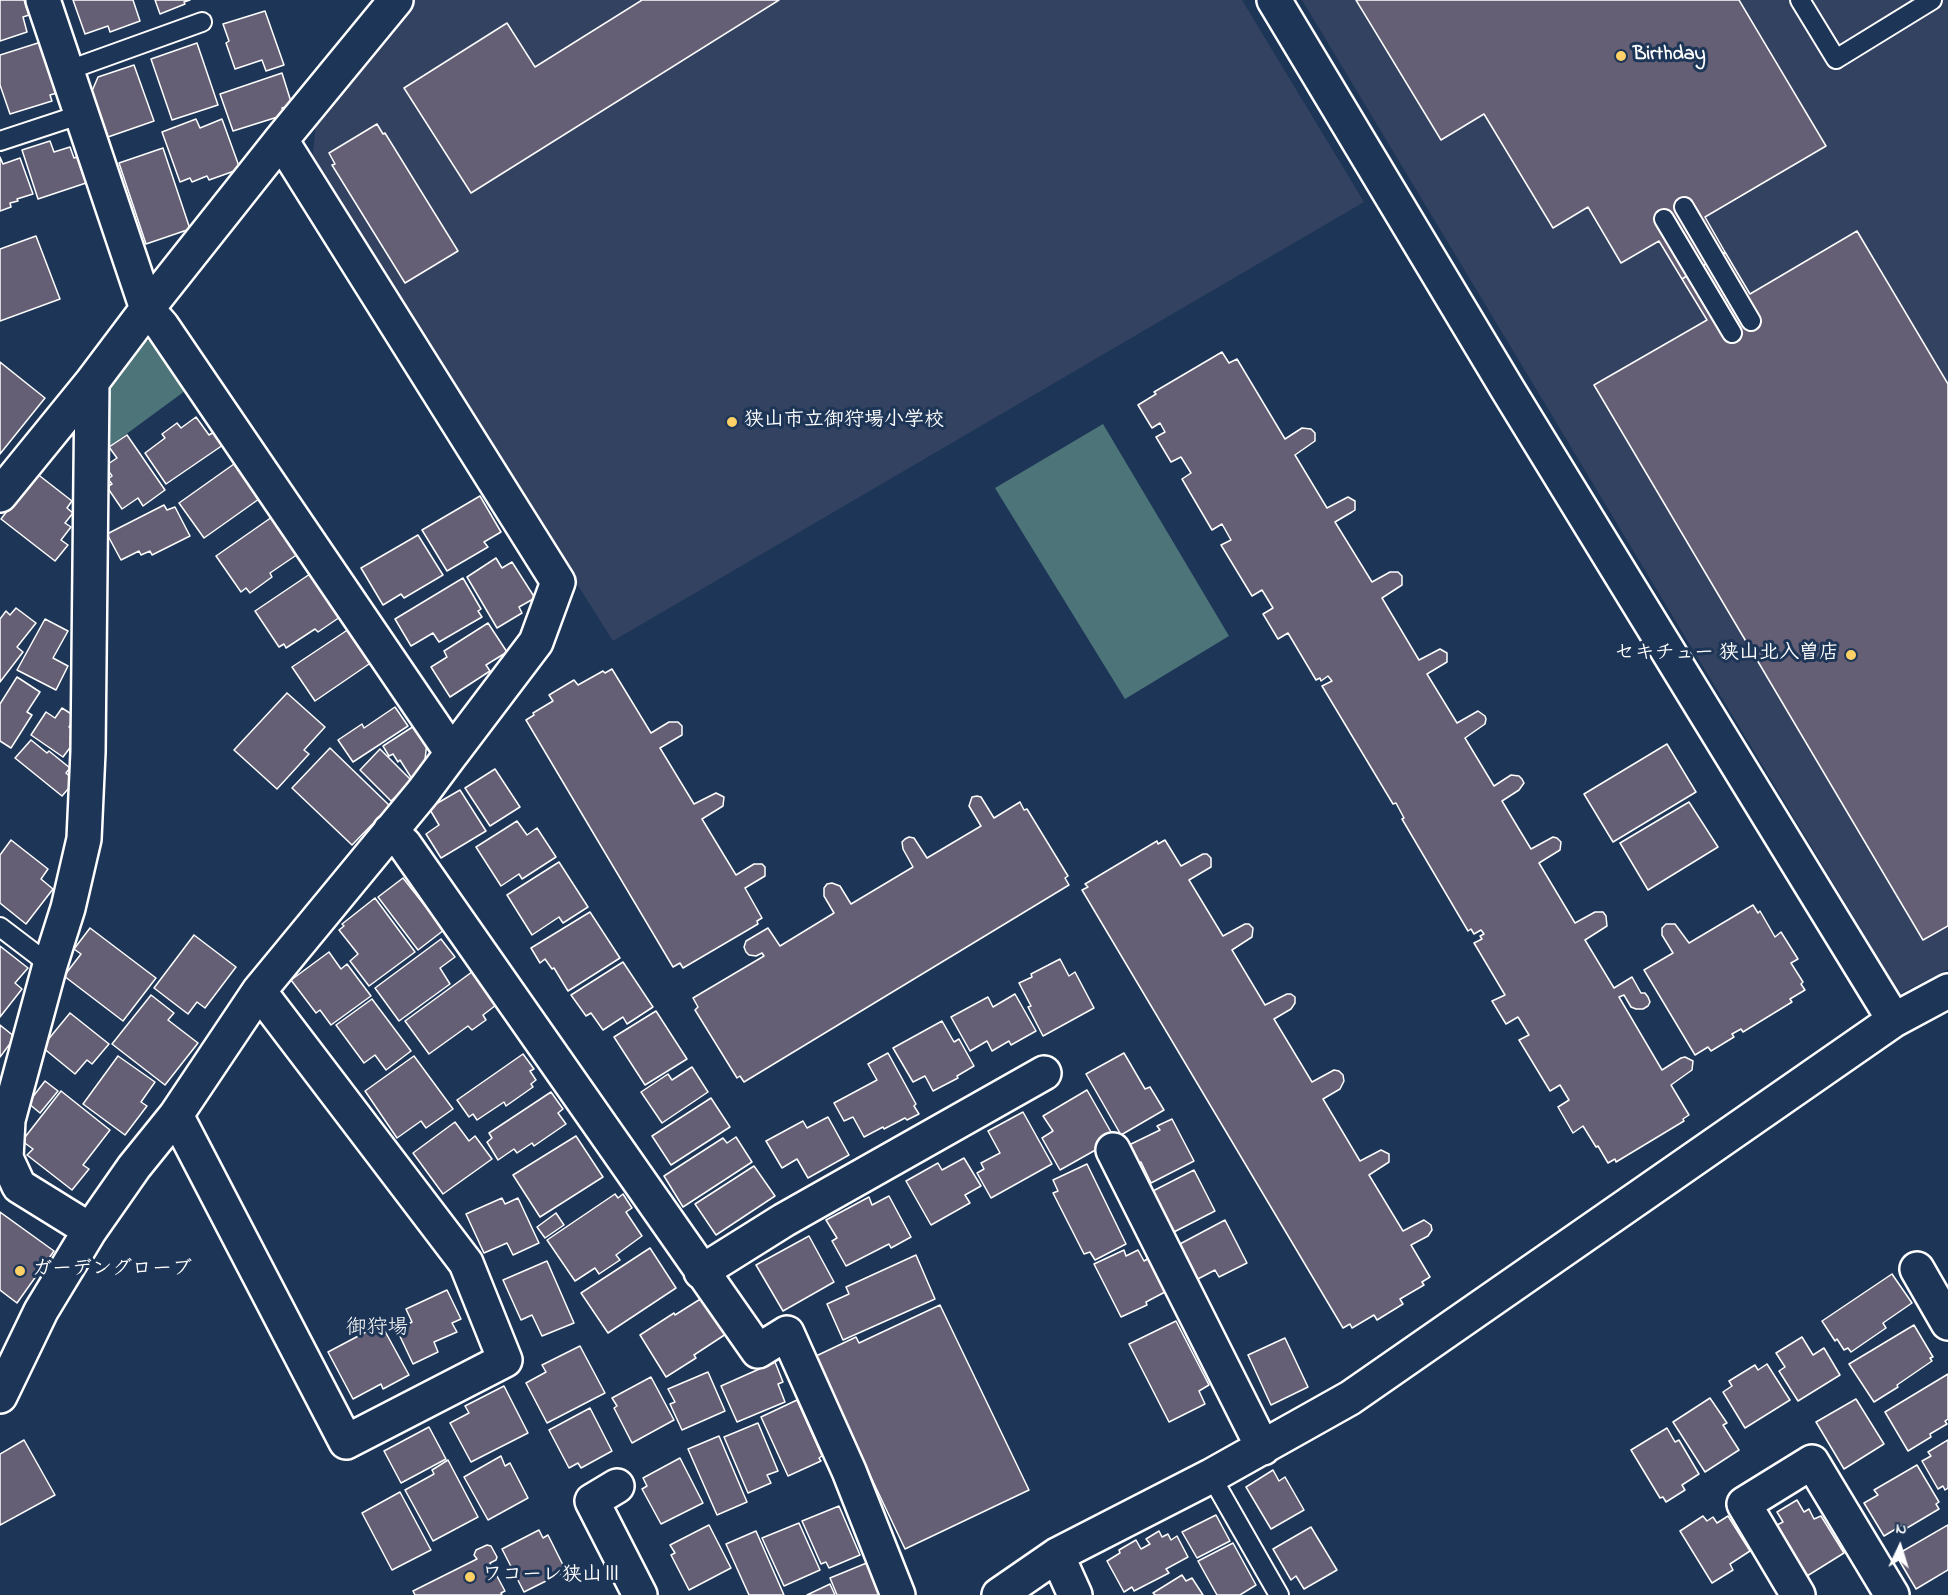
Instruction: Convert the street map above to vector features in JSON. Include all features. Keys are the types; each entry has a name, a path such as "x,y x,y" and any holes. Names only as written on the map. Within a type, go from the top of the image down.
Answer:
{"street":[{"path":"43,0 147,309 162,326 452,753"},
{"path":"0,495 92,382 281,140 396,0"},
{"path":"1274,0 1508,390 1894,1020"},
{"path":"0,1396 41,1311 90,1230 134,1167 176,1114 259,991 423,792 536,642 558,582 281,140"},
{"path":"90,1230 19,1186 6,1158 4,1117 68,908 84,839 88,752 92,382"},
{"path":"390,831 404,844 758,1352 787,1333 849,1471 898,1595"},
{"path":"176,1114 346,1442 505,1360 466,1263 259,991"},
{"path":"999,1595 1057,1555 1211,1476 1350,1398 1894,1020 1948,992"},
{"path":"701,1272 784,1220 1044,1073"},
{"path":"1113,1150 1263,1448"},
{"path":"1917,1269 1948,1323"},
{"path":"1798,1595 1744,1504 1812,1462 1892,1595"},
{"path":"617,1486 592,1501 640,1595"},
{"path":"1057,1555 1075,1595"}],"lane":[{"path":"1800,0 1836,59 1932,0"},
{"path":"66,71 202,22"},
{"path":"0,141 82,114"},
{"path":"1684,207 1751,321"},
{"path":"1664,219 1732,333"},
{"path":"0,927 50,965"},
{"path":"1211,1476 1279,1595"}],"shaded area":[{"name":"狭山市立御狩場小学校","path":"410,0 1242,0 1364,202 613,641 312,163 317,113"},
{"path":"1302,0 1948,0 1948,969 1900,994"}],"green space":[{"path":"134,339 159,342 189,388 106,449 110,368"},
{"path":"1103,424 1229,636 1125,699 995,488"}],"building":[{"path":"0,0 24,0 29,15 23,17 27,32 0,41"},
{"path":"73,0 133,0 140,21 110,32 108,26 85,34"},
{"path":"155,0 190,0 160,14"},
{"path":"642,0 779,0 471,193 404,88 507,23 535,67"},
{"path":"1356,0 1739,0 1826,146 1705,217 1725,252 1682,279 1659,241 1621,263 1588,207 1553,228 1484,114 1441,140"},
{"path":"265,11 284,65 266,71 262,60 235,69 226,43 229,41 223,24"},
{"path":"41,42 57,93 50,95 52,101 10,114 0,85 0,55"},
{"path":"197,43 218,105 172,120 151,59"},
{"path":"134,65 154,121 108,137 92,91 98,77"},
{"path":"282,73 292,105 282,108 284,115 233,131 220,94"},
{"path":"196,119 200,128 222,119 240,169 209,180 207,176 192,182 190,178 180,182 162,132"},
{"path":"377,124 383,134 385,133 458,251 405,283 332,165 335,164 329,153"},
{"path":"50,141 54,152 70,147 74,158 77,157 86,183 38,199 22,150"},
{"path":"163,148 190,229 146,244 119,163"},
{"path":"0,157 3,164 20,158 33,194 17,199 18,201 10,203 11,207 0,211"},
{"name":"セキチュー 狭山北入曽店","path":"1857,231 1948,384 1948,926 1923,940 1594,385 1707,320 1682,279 1725,252 1750,294"},
{"path":"36,236 60,299 0,321 0,249"},
{"path":"1222,352 1229,363 1237,359 1285,439 1302,428 1311,429 1315,433 1315,441 1295,455 1327,508 1348,497 1355,501 1355,510 1335,522 1372,582 1390,572 1398,572 1402,576 1402,585 1382,598 1419,660 1440,649 1447,653 1447,662 1427,674 1457,723 1478,711 1485,716 1485,724 1465,738 1494,786 1511,775 1522,779 1524,783 1519,790 1502,801 1531,849 1553,837 1561,842 1560,850 1539,863 1575,923 1595,912 1603,912 1606,916 1607,926 1585,940 1614,988 1632,977 1641,993 1645,993 1648,997 1650,1002 1648,1006 1636,1009 1631,1007 1624,995 1619,997 1662,1070 1681,1058 1685,1057 1693,1061 1692,1070 1671,1085 1689,1115 1683,1119 1684,1121 1616,1162 1615,1159 1608,1163 1583,1126 1573,1133 1558,1107 1569,1100 1560,1085 1550,1091 1519,1040 1529,1035 1518,1017 1506,1024 1492,1001 1505,995 1474,943 1482,939 1480,936 1484,934 1481,930 1474,934 1471,929 1468,931 1402,819 1404,818 1396,803 1393,804 1322,686 1332,681 1328,676 1321,681 1320,678 1316,680 1288,633 1278,639 1263,614 1273,608 1262,590 1252,596 1221,545 1231,540 1222,524 1212,530 1182,479 1191,473 1181,457 1171,462 1156,437 1165,432 1160,423 1152,428 1138,405 1156,394 1154,392"},
{"path":"0,362 45,398 0,454"},
{"path":"196,417 209,435 214,432 223,445 166,484 145,453 165,438 162,434 177,423 181,428"},
{"path":"127,435 165,490 143,506 138,498 122,509 107,487 112,484 108,479 112,476 105,466 117,458 109,447"},
{"path":"234,464 259,499 204,538 179,503"},
{"path":"36,473 72,501 67,508 73,513 65,523 71,527 61,540 68,545 55,561 1,519"},
{"path":"480,496 501,532 484,542 488,547 447,571 422,530"},
{"path":"164,505 167,510 175,507 190,536 152,555 150,551 141,555 139,551 121,560 107,534"},
{"path":"272,517 298,554 270,573 272,577 250,593 246,588 241,592 216,556"},
{"path":"418,535 443,575 404,598 401,594 383,605 361,568"},
{"path":"496,558 502,568 512,562 535,598 519,607 522,613 497,628 467,577"},
{"path":"310,574 340,617 318,632 315,629 286,648 284,644 279,647 255,611"},
{"path":"463,578 481,609 478,611 482,617 439,642 433,633 411,646 395,619"},
{"path":"16,608 36,623 17,647 23,652 0,682 0,619 6,611 10,615"},
{"path":"45,619 68,631 53,658 68,666 56,690 17,670"},
{"path":"488,623 507,652 486,665 490,671 450,697 431,667 447,657 444,651"},
{"path":"349,629 372,662 315,701 292,667"},
{"path":"612,669 651,733 669,722 678,722 682,726 682,735 660,748 694,804 716,793 724,797 723,806 702,819 736,875 754,864 762,864 765,867 765,876 745,888 762,918 757,921 758,924 683,968 680,963 673,967 526,720 553,701 549,695 574,680 578,685 603,671 605,673"},
{"path":"17,677 40,692 27,712 32,715 11,748 0,741 0,704"},
{"path":"287,693 325,727 304,750 309,754 277,789 234,750"},
{"path":"395,707 408,726 353,762 338,740 362,724 364,728"},
{"path":"62,708 76,717 69,727 75,731 70,737 75,741 63,757 31,735 46,712 55,718"},
{"path":"414,726 427,743 424,767 412,779 400,760 398,762 393,754 389,756 383,746"},
{"path":"31,740 70,768 66,773 75,781 62,796 15,758"},
{"path":"1667,744 1696,792 1613,842 1584,794"},
{"path":"330,748 390,806 352,845 292,788"},
{"path":"380,749 412,781 391,801 360,770"},
{"path":"495,769 520,807 490,826 465,788"},
{"path":"460,790 486,831 441,858 426,834 439,825 429,808"},
{"path":"972,797 981,797 994,818 1020,802 1024,810 1027,809 1068,876 1065,878 1069,885 744,1082 740,1076 737,1078 695,1010 698,1007 693,998 764,956 762,953 756,956 749,955 744,947 746,941 768,928 780,946 834,913 824,896 824,888 827,884 840,886 851,904 913,867 903,849 902,842 905,839 914,838 927,858 981,826 969,806"},
{"path":"1689,802 1718,847 1648,890 1620,843"},
{"path":"517,821 527,835 537,828 556,857 522,879 519,874 501,886 476,847"},
{"path":"11,840 48,869 41,879 53,889 26,924 0,903 0,855"},
{"path":"1165,840 1181,866 1203,854 1211,858 1211,867 1189,880 1223,936 1245,924 1253,928 1252,937 1232,950 1265,1005 1287,994 1295,997 1295,1003 1291,1009 1274,1019 1312,1082 1334,1070 1343,1075 1344,1081 1340,1089 1323,1099 1360,1161 1381,1150 1389,1154 1389,1162 1369,1175 1403,1231 1424,1220 1431,1225 1432,1230 1428,1236 1411,1245 1430,1277 1422,1282 1424,1285 1400,1299 1403,1304 1377,1320 1374,1315 1352,1328 1350,1324 1343,1328 1082,890 1088,887 1085,884 1157,841 1158,844"},
{"path":"559,862 588,907 563,923 559,917 532,935 507,895"},
{"path":"403,878 444,930 418,950 378,897"},
{"path":"375,898 415,952 369,986 350,961 358,954 339,930 344,926 342,924"},
{"path":"1753,905 1758,913 1760,911 1775,937 1781,932 1798,959 1791,963 1803,982 1801,984 1805,990 1790,999 1792,1002 1743,1032 1741,1029 1732,1034 1734,1037 1711,1051 1708,1047 1695,1055 1644,970 1673,953 1662,935 1662,928 1666,924 1675,924 1689,943"},
{"path":"590,912 620,958 568,991 554,968 552,969 545,959 540,963 531,948"},
{"path":"90,928 156,978 123,1021 64,976 81,954 74,949"},
{"path":"194,935 236,967 205,1008 197,1002 188,1014 154,988"},
{"path":"441,939 455,957 440,968 450,984 399,1021 375,988"},
{"path":"0,946 28,968 15,983 22,989 0,1017"},
{"path":"329,952 341,969 347,964 371,996 331,1025 320,1010 316,1013 291,980"},
{"path":"1060,959 1069,976 1075,972 1094,1008 1043,1036 1019,983"},
{"path":"623,962 653,1007 627,1024 623,1017 603,1030 591,1013 586,1016 571,995"},
{"path":"476,969 500,1002 483,1015 486,1020 472,1030 468,1026 429,1054 405,1021"},
{"path":"1015,994 1036,1031 1011,1045 1009,1041 992,1051 987,1041 970,1051 951,1017 988,997 993,1007"},
{"path":"151,995 174,1013 168,1020 198,1043 165,1085 112,1044"},
{"path":"372,999 411,1051 386,1070 375,1055 364,1063 336,1025"},
{"path":"656,1011 687,1059 645,1085 614,1037"},
{"path":"70,1013 109,1044 92,1064 87,1060 75,1074 42,1047"},
{"path":"942,1021 954,1042 959,1039 974,1066 957,1076 958,1078 933,1091 925,1076 913,1082 893,1048"},
{"path":"0,1025 15,1037 0,1057"},
{"path":"888,1053 916,1104 914,1106 919,1114 907,1120 905,1118 884,1129 883,1127 864,1137 853,1117 844,1121 834,1103 877,1080 868,1064"},
{"path":"1124,1053 1145,1089 1150,1087 1164,1110 1121,1135 1086,1074"},
{"path":"523,1054 534,1069 530,1071 536,1080 531,1084 533,1087 506,1106 504,1102 477,1120 473,1114 469,1117 457,1100"},
{"path":"118,1056 155,1082 141,1102 147,1106 125,1135 83,1104"},
{"path":"414,1056 453,1109 426,1128 421,1121 397,1138 365,1091"},
{"path":"692,1067 708,1092 662,1123 641,1092 668,1074 672,1080"},
{"path":"45,1081 58,1091 40,1113 28,1103"},
{"path":"1087,1090 1115,1139 1060,1170 1042,1138 1053,1131 1043,1116"},
{"path":"61,1091 110,1130 83,1165 89,1169 72,1190 27,1155 33,1149 22,1141"},
{"path":"551,1092 563,1109 558,1113 566,1124 534,1146 532,1143 517,1153 514,1149 498,1160 487,1142 492,1138 489,1133"},
{"path":"711,1098 730,1127 671,1165 652,1136"},
{"path":"1023,1112 1052,1164 991,1198 977,1173 984,1169 981,1163 1000,1153 988,1131"},
{"path":"828,1117 849,1155 808,1178 797,1159 782,1168 766,1141 803,1121 807,1128"},
{"path":"1172,1119 1194,1161 1151,1183 1141,1162 1136,1164 1127,1146 1160,1130 1157,1126"},
{"path":"455,1122 469,1141 475,1136 492,1159 443,1194 413,1153"},
{"path":"576,1136 603,1177 540,1217 513,1175"},
{"path":"736,1137 752,1162 683,1207 664,1176 723,1138 727,1143"},
{"path":"964,1158 981,1186 965,1195 970,1203 931,1225 906,1181 938,1163 942,1170"},
{"path":"1087,1164 1126,1244 1095,1260 1090,1252 1084,1254 1053,1193 1058,1191 1053,1180"},
{"path":"754,1166 775,1196 716,1235 695,1204"},
{"path":"1194,1170 1215,1211 1170,1234 1149,1193"},
{"path":"615,1194 618,1198 623,1194 632,1208 626,1212 642,1236 616,1255 620,1260 599,1274 595,1268 575,1281 547,1240"},
{"path":"889,1196 911,1237 891,1248 889,1244 846,1266 832,1241 837,1238 826,1220 869,1197 872,1205"},
{"path":"502,1198 505,1204 518,1198 539,1243 513,1255 507,1243 484,1253 466,1214"},
{"name":"ガーデングローブ","path":"0,1212 54,1251 17,1303 0,1290"},
{"path":"556,1213 564,1225 545,1238 537,1227"},
{"path":"1225,1220 1247,1263 1219,1277 1215,1270 1196,1280 1178,1245"},
{"path":"809,1236 834,1282 783,1311 756,1265"},
{"path":"650,1248 676,1288 608,1333 581,1293"},
{"path":"1124,1250 1126,1256 1138,1250 1144,1261 1149,1258 1165,1292 1146,1302 1147,1305 1121,1317 1094,1264"},
{"path":"916,1255 935,1299 843,1340 827,1304 849,1294 846,1287"},
{"path":"547,1261 574,1323 542,1336 532,1315 521,1320 503,1280"},
{"path":"1892,1274 1912,1303 1883,1323 1886,1328 1851,1352 1848,1348 1844,1350 1822,1321"},
{"path":"447,1290 461,1319 452,1323 457,1332 434,1342 438,1352 413,1364 397,1330 412,1322 406,1309"},
{"path":"702,1298 726,1334 694,1355 696,1358 666,1377 640,1335"},
{"path":"940,1305 1029,1490 905,1549 814,1357 856,1337 859,1343"},
{"path":"1176,1321 1209,1385 1199,1391 1205,1404 1169,1422 1129,1344"},
{"path":"381,1324 409,1375 383,1389 381,1384 353,1399 328,1352"},
{"path":"1914,1325 1933,1357 1930,1358 1932,1361 1874,1402 1849,1364"},
{"path":"1802,1337 1813,1355 1824,1348 1840,1375 1798,1401 1779,1371 1785,1367 1776,1353"},
{"path":"1285,1338 1308,1387 1271,1405 1248,1355"},
{"path":"580,1346 605,1393 547,1423 526,1383 546,1372 542,1365"},
{"path":"775,1362 783,1382 778,1384 785,1402 737,1422 721,1386"},
{"path":"1767,1364 1790,1400 1745,1428 1723,1392 1732,1386 1729,1381 1755,1365 1758,1370"},
{"path":"708,1372 725,1411 682,1430 670,1404 675,1402 668,1389"},
{"path":"1948,1374 1948,1419 1945,1421 1947,1424 1908,1451 1885,1412"},
{"path":"651,1377 674,1420 632,1443 614,1408 617,1406 612,1398"},
{"path":"504,1386 528,1433 471,1462 450,1423 469,1413 465,1406"},
{"path":"1710,1398 1727,1423 1723,1425 1739,1450 1705,1472 1673,1422"},
{"path":"1856,1399 1884,1444 1844,1469 1816,1422"},
{"path":"797,1400 822,1456 819,1458 821,1461 788,1476 761,1417"},
{"path":"590,1408 612,1451 581,1468 578,1463 569,1468 549,1430"},
{"path":"758,1423 778,1471 767,1475 771,1483 748,1493 724,1437"},
{"path":"429,1427 446,1459 401,1483 384,1451"},
{"path":"1667,1428 1675,1442 1679,1440 1699,1474 1682,1485 1685,1490 1666,1502 1663,1497 1660,1498 1631,1450"},
{"path":"719,1436 747,1502 717,1515 688,1449"},
{"path":"24,1440 55,1495 0,1525 0,1454"},
{"path":"1948,1440 1948,1488 1945,1490 1943,1486 1938,1489 1922,1461 1931,1456 1928,1452"},
{"path":"501,1456 505,1466 510,1463 528,1498 488,1520 464,1477"},
{"path":"680,1458 703,1503 661,1524 642,1489 647,1486 643,1478"},
{"path":"448,1460 478,1517 433,1541 405,1490 434,1474 432,1470"},
{"path":"1917,1465 1939,1502 1936,1504 1939,1509 1907,1528 1904,1524 1884,1536 1864,1503 1878,1495 1874,1490"},
{"path":"1273,1470 1279,1481 1285,1477 1304,1510 1271,1529 1246,1487"},
{"path":"400,1492 431,1550 392,1570 362,1513"},
{"path":"1797,1500 1804,1512 1809,1509 1814,1519 1821,1516 1844,1553 1807,1576 1777,1525 1783,1522 1777,1512"},
{"path":"839,1506 860,1555 829,1568 826,1562 821,1564 802,1521"},
{"path":"1216,1515 1230,1541 1197,1558 1182,1532"},
{"path":"1703,1516 1707,1521 1713,1517 1717,1523 1728,1516 1750,1551 1730,1564 1733,1570 1712,1583 1680,1531"},
{"path":"799,1523 820,1570 784,1586 762,1538"},
{"path":"709,1525 731,1568 689,1590 671,1555 675,1553 670,1545"},
{"path":"1948,1525 1948,1570 1916,1589 1896,1555"},
{"path":"1311,1527 1337,1570 1304,1589 1296,1576 1291,1580 1273,1549"},
{"path":"539,1530 543,1538 548,1535 566,1571 524,1592 502,1549"},
{"path":"756,1531 784,1595 749,1595 726,1544"},
{"path":"1159,1531 1162,1537 1168,1534 1171,1540 1177,1536 1188,1557 1166,1569 1169,1573 1134,1591 1132,1587 1124,1592 1107,1561 1120,1553 1119,1550 1136,1540 1141,1549 1150,1544 1146,1539"},
{"path":"1233,1543 1256,1585 1240,1595 1217,1595 1198,1561"},
{"name":"ワコーレ狭山Ⅲ","path":"487,1545 491,1546 497,1557 490,1563 505,1591 501,1593 502,1595 415,1595 413,1591 477,1559 474,1555 476,1550"},
{"path":"869,1562 883,1595 837,1595 830,1578"},
{"path":"1182,1575 1186,1581 1192,1578 1203,1595 1155,1595 1153,1593"},
{"path":"830,1584 835,1595 807,1595"}],"place":[{"name":"Birthday","path":"1621,56"},
{"name":"狭山市立御狩場小学校","path":"732,422"},
{"name":"セキチュー 狭山北入曽店","path":"1851,655"},
{"name":"ガーデングローブ","path":"20,1271"},
{"name":"ワコーレ狭山Ⅲ","path":"470,1577"}],"district":[{"name":"御狩場","path":"377,1330"}]}
